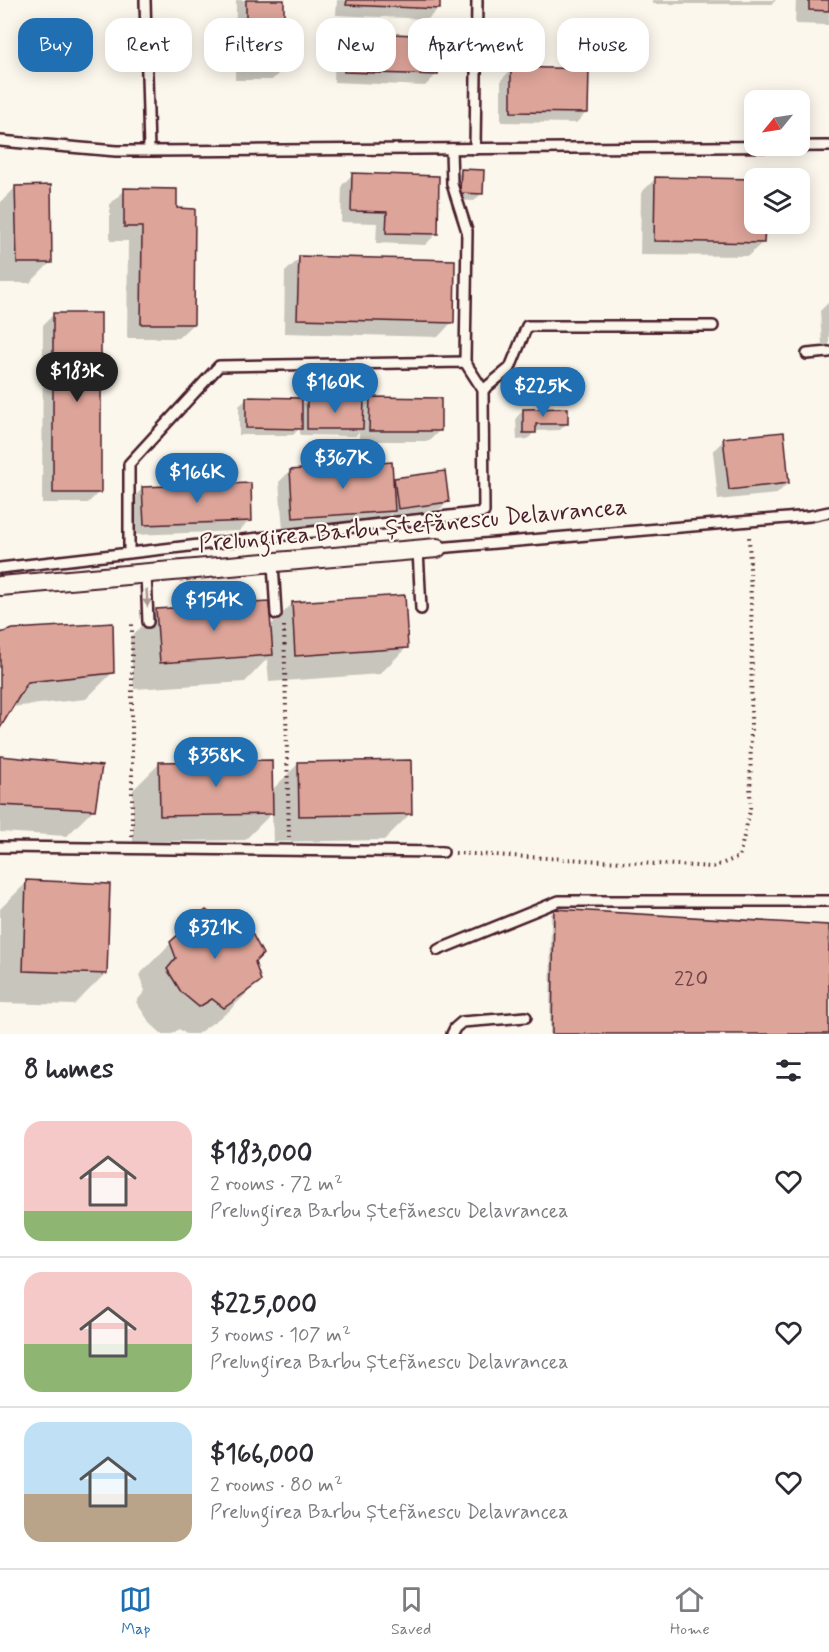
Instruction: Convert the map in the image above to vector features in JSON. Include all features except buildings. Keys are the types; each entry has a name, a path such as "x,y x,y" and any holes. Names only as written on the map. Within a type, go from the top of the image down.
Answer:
{"street":[{"name":"Prelungirea Barbu Ștefănescu Delavrancea","path":"0,586 437,548"}],"lane":[{"path":"145,0 149,151"},
{"path":"475,149 477,0"},
{"path":"0,141 106,150 149,151 829,146"},
{"path":"0,568 484,512 483,390 465,362 467,231 452,184 451,149"},
{"path":"483,390 510,368 526,326 713,326"},
{"path":"807,354 829,352"},
{"path":"129,553 129,464 219,366 465,362"},
{"name":"Prelungirea Barbu Ștefănescu Delavrancea","path":"437,548 810,516 829,512"},
{"path":"418,550 421,609"},
{"path":"273,563 280,617"},
{"path":"146,574 148,622"},
{"path":"0,847 442,852"},
{"path":"438,950 559,901 829,901"},
{"path":"452,1034 462,1022 526,1017"}],"path":[{"path":"442,852 713,867 739,857 750,812 752,638 749,521"},
{"path":"132,611 132,849"},
{"path":"280,617 289,850"}]}
